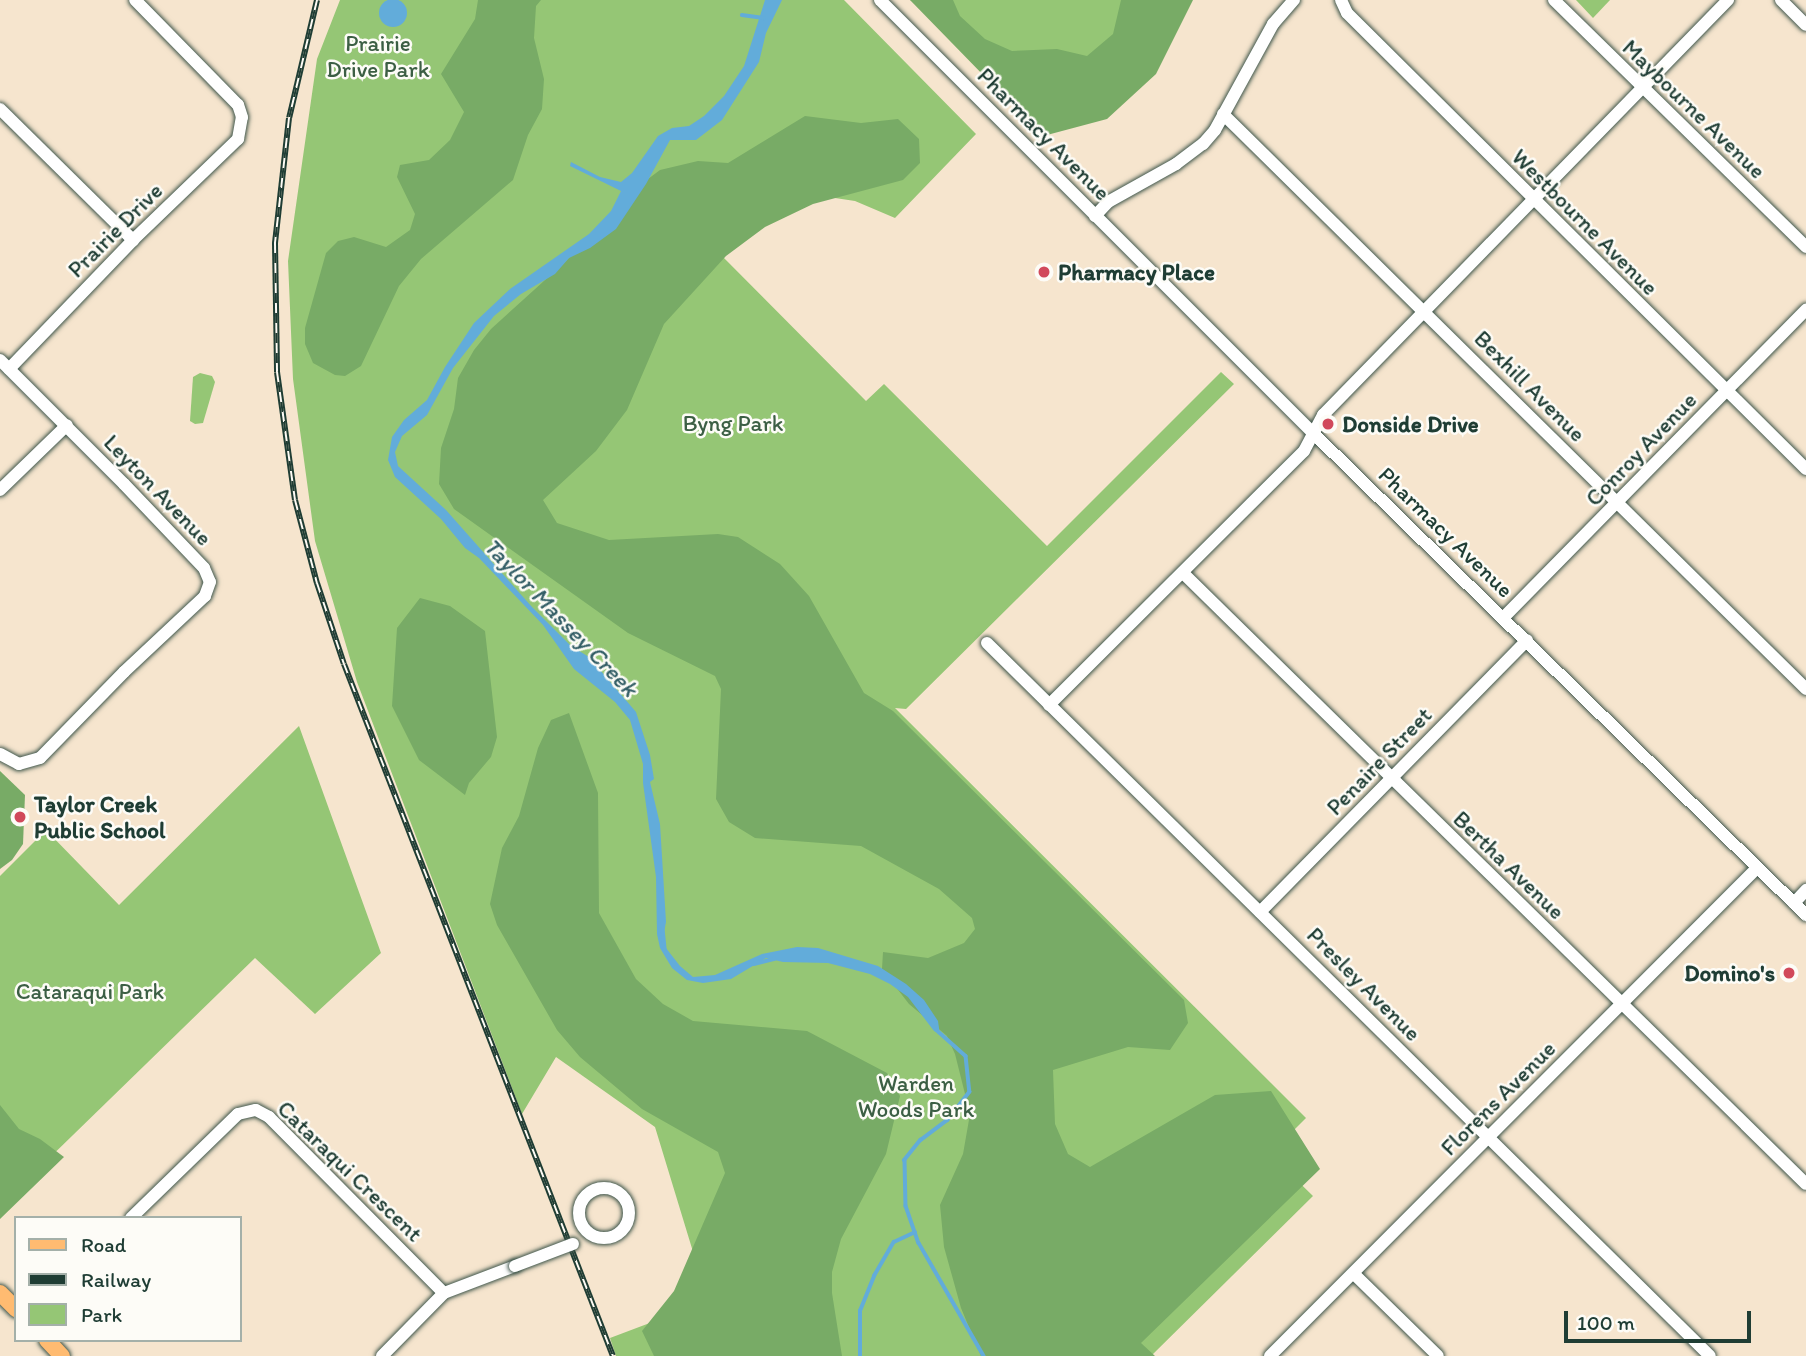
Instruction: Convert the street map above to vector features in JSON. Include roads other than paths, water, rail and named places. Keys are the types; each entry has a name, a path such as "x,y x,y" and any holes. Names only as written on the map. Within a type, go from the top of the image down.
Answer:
{"main road":[{"path":"0,1293 14,1307"},
{"path":"49,1342 62,1356"}],"street":[{"name":"Prairie Drive","path":"5,364 237,139 242,117 239,105 135,0"},
{"name":"Pharmacy Avenue","path":"880,0 1312,432 1806,915"},
{"path":"1095,216 1108,202 1176,164 1203,145 1273,24 1294,0"},
{"name":"Westbourne Avenue","path":"1341,0 1347,13 1806,469"},
{"name":"Maybourne Avenue","path":"1554,0 1806,247"},
{"path":"1049,705 1184,574 1304,451 1322,415 1728,0"},
{"path":"1781,0 1806,25"},
{"path":"0,109 133,240"},
{"name":"Bexhill Avenue","path":"1223,114 1806,689"},
{"name":"Conroy Avenue","path":"1504,617 1806,310"},
{"name":"Leyton Avenue","path":"0,754 19,764 40,758 124,672 205,596 210,582 204,568 5,364"},
{"path":"0,490 67,425"},
{"name":"Bertha Avenue","path":"1184,574 1806,1184"},
{"name":"Penaire Street","path":"1260,912 1527,640"},
{"name":"Presley Avenue","path":"987,643 1710,1356"},
{"name":"Florens Avenue","path":"1270,1356 1756,869"},
{"path":"1794,903 1806,890"},
{"name":"Cataraqui Crescent","path":"133,1216 237,1114 256,1110 269,1117 443,1293"},
{"path":"382,1356 443,1293 594,1236 614,1237 625,1228 629,1207 617,1191 598,1189 582,1201 579,1217 587,1231 594,1236"},
{"path":"1354,1274 1438,1356"}],"water":[{"path":"393,-1 403,3 407,13 403,23 393,27 383,23 379,13 383,3"},
{"path":"765,0 782,0 766,33 759,62 722,120 696,140 670,140 646,184 616,229 590,248 569,258 555,274 521,294 494,316 453,368 427,415 402,436 395,452 398,466 446,510 532,607 571,646 589,657 636,712 650,755 654,779 650,782 660,824 666,922 662,943 680,966 693,977 715,975 762,954 797,947 818,948 878,966 906,984 924,1000 938,1021 940,1035 908,997 890,984 870,974 828,963 783,962 766,958 731,979 703,983 687,980 672,968 660,948 657,934 656,877 643,783 643,764 630,720 615,702 574,669 543,625 479,558 465,548 441,519 395,477 388,460 392,437 404,420 427,400 474,323 510,289 589,234 611,211 621,191 570,166 571,162 600,177 621,182 632,173 658,136 672,128 689,126 704,116 724,96 744,66"}],"waterway":[{"path":"742,15 764,18"},
{"name":"Taylor Massey Creek","path":"663,929 665,949"},
{"name":"Taylor Massey Creek","path":"754,964 774,959"},
{"name":"Taylor Massey Creek","path":"939,1032 966,1056 970,1092 948,1120 921,1140 905,1160 906,1206 919,1243 984,1356"},
{"path":"860,1356 860,1311 874,1276 894,1242 915,1232"}],"railway":[{"path":"317,0 289,118 275,243 277,372 295,500 317,583 344,664 613,1356"}],"place":[{"name":"Pharmacy Place","path":"1044,272"},
{"name":"Donside Drive","path":"1328,424"},
{"name":"Taylor Creek Public School","path":"20,817"},
{"name":"Domino's","path":"1789,973"}],"park label":[{"name":"Prairie Drive Park","path":"378,56"},
{"name":"Byng Park","path":"733,423"},
{"name":"Cataraqui Park","path":"90,991"},
{"name":"Warden Woods Park","path":"916,1096"}]}
